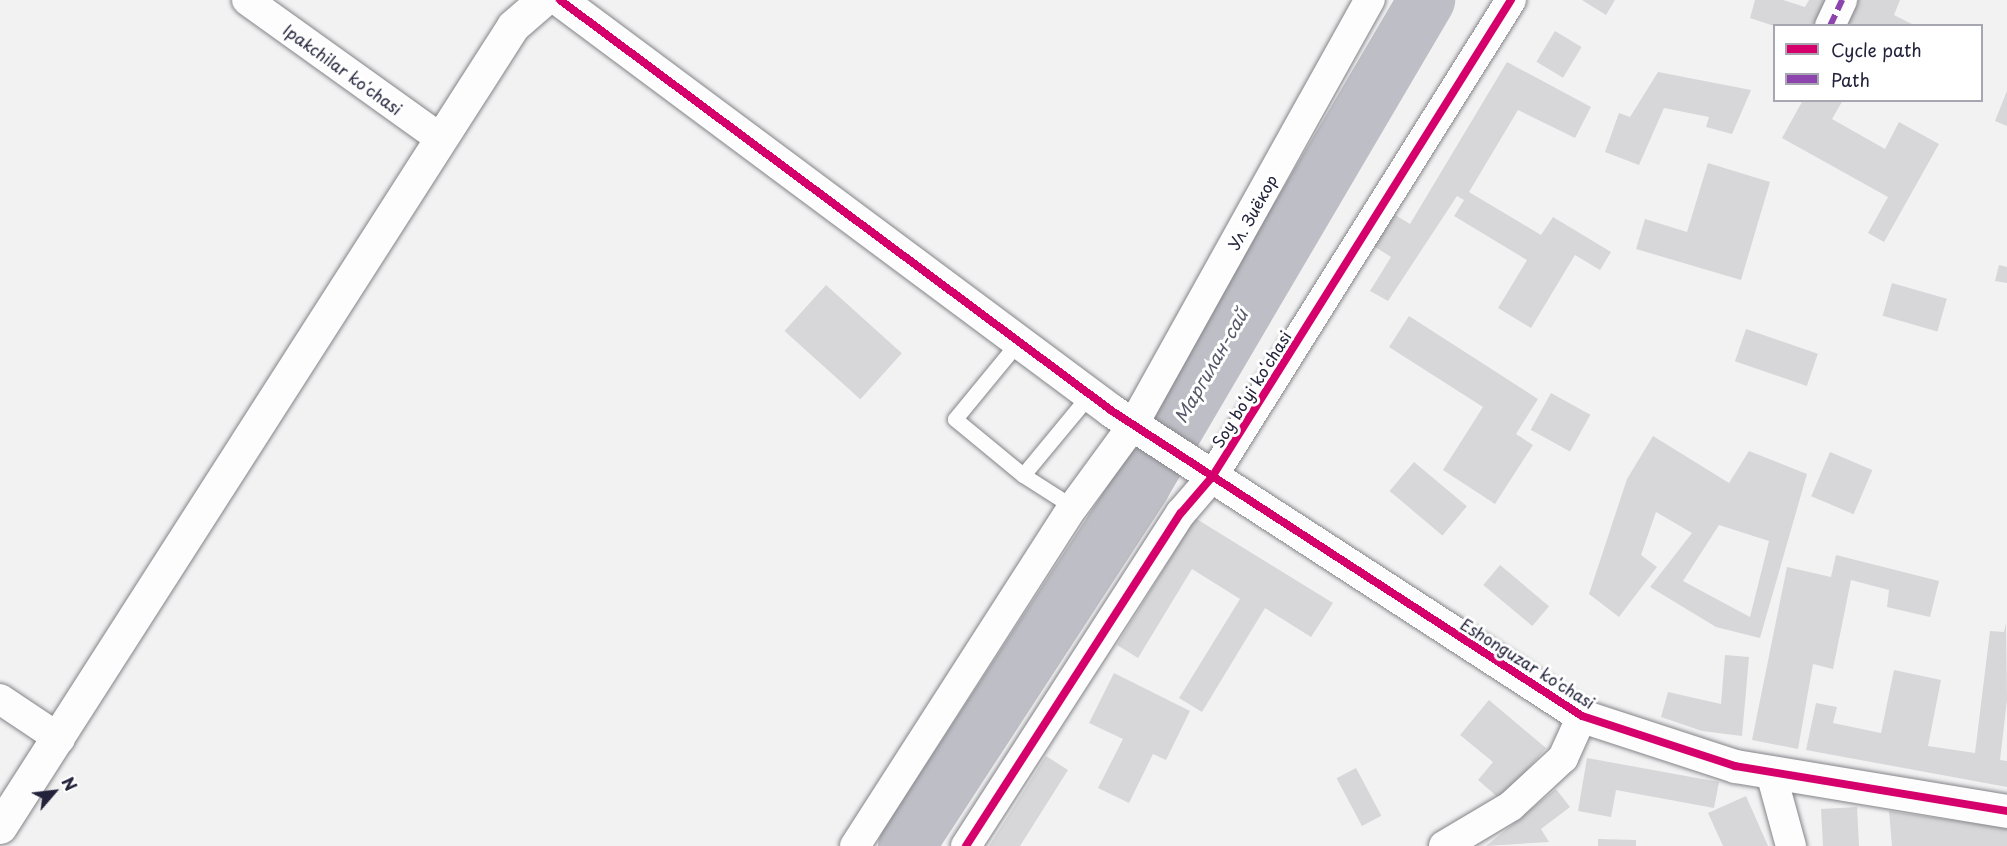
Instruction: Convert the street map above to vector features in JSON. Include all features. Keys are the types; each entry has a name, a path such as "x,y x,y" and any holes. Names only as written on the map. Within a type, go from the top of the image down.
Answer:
{"street":[{"name":"Ipakchilar koʻchasi","path":"247,0 440,138"},
{"path":"0,827 60,739 513,26 543,0"},
{"name":"Eshonguzar ko'chasi","path":"560,0 1112,410 1582,716 1735,766 2007,812"},
{"name":"Ул. Зиёкор","path":"855,846 1073,507 1112,410 1370,0"},
{"name":"Soy boʻyi koʻchasi","path":"966,846 1181,513 1212,477 1511,0"},
{"path":"1831,24 1842,0"},
{"path":"0,699 60,739"},
{"path":"1444,846 1511,806 1563,758 1582,716"},
{"path":"1771,773 1791,846"}],"lane":[{"path":"1019,340 955,419 1023,475 1073,507"},
{"path":"1023,475 1112,410"}],"building":[{"path":"1582,0 1615,0 1606,15"},
{"path":"1755,0 1783,0 1805,7 1809,0 1835,0 1825,24 1773,26 1750,18"},
{"path":"1858,0 1900,0 1894,15 1912,24 1845,24"},
{"path":"1555,31 1582,47 1563,78 1536,62"},
{"path":"1507,62 1591,107 1575,138 1518,110 1469,192 1541,235 1553,217 1611,252 1600,270 1575,255 1531,328 1498,308 1527,260 1454,216 1464,200 1457,196 1388,301 1370,291 1391,257 1372,245 1392,213 1410,224"},
{"path":"1658,72 1751,90 1732,134 1706,127 1709,117 1664,108 1639,165 1605,152 1619,113 1630,117"},
{"path":"2007,91 2007,126 1995,121"},
{"path":"1802,102 1842,102 1832,119 1885,149 1899,122 1939,144 1884,242 1868,233 1888,197 1782,138"},
{"path":"1708,163 1770,182 1741,280 1636,249 1645,219 1687,232"},
{"path":"1999,265 2007,267 2007,283 1995,281"},
{"path":"1892,283 1947,299 1937,331 1883,316"},
{"path":"826,285 902,353 860,399 785,331"},
{"path":"1409,316 1538,399 1516,434 1533,445 1495,504 1443,470 1483,407 1389,347"},
{"path":"1746,329 1818,354 1807,386 1735,361"},
{"path":"1551,393 1590,415 1570,452 1531,430"},
{"path":"1653,436 1729,483 1749,451 1807,474 1760,638 1716,627 1650,587 1692,533 1656,512 1641,555 1657,567 1619,617 1589,594 1627,479","holes":["1719,525 1769,541 1750,617 1683,581"]},
{"path":"1830,452 1872,470 1854,514 1811,496"},
{"path":"1414,462 1467,506 1442,535 1390,491"},
{"path":"1195,518 1333,603 1311,637 1265,608 1202,712 1179,698 1240,599 1192,569 1138,658 1117,645"},
{"path":"1836,555 1939,581 1930,617 1887,607 1889,590 1851,580 1833,669 1813,664 1798,749 1752,740 1787,567 1831,577"},
{"path":"1500,565 1549,606 1532,626 1483,585"},
{"path":"2006,623 2007,700 2000,760 2007,761 2007,787 1806,750 1816,703 1837,707 1833,723 1881,733 1894,670 1941,680 1928,746 1975,753 1990,631 2004,632"},
{"path":"1725,655 1749,657 1742,736 1702,731 1661,717 1668,692 1721,704"},
{"path":"1114,673 1190,711 1166,760 1153,754 1129,803 1098,788 1123,739 1089,723"},
{"path":"1489,700 1546,748 1501,800 1478,780 1493,762 1460,735"},
{"path":"1046,756 1068,770 1020,846 989,846"},
{"path":"1587,758 1719,782 1714,808 1616,790 1611,817 1578,811"},
{"path":"1356,768 1381,816 1362,826 1337,778"},
{"path":"1556,789 1570,807 1541,829 1549,842 1486,846"},
{"path":"1746,796 1768,846 1723,846 1708,813"},
{"path":"1857,807 1859,846 1823,846 1821,809"},
{"path":"1889,811 2007,828 2007,846 1892,846"},
{"path":"1598,839 1636,840 1636,846 1598,846"}],"waterway":[{"name":"Маргилан-сай","path":"906,846 1141,485 1426,0"}],"marked path":[{"path":"1831,24 1842,0"}],"cycle path":[{"path":"560,0 1112,411 1582,716 1735,766 2007,811"},
{"path":"966,846 1181,513 1212,477 1511,0"}]}
